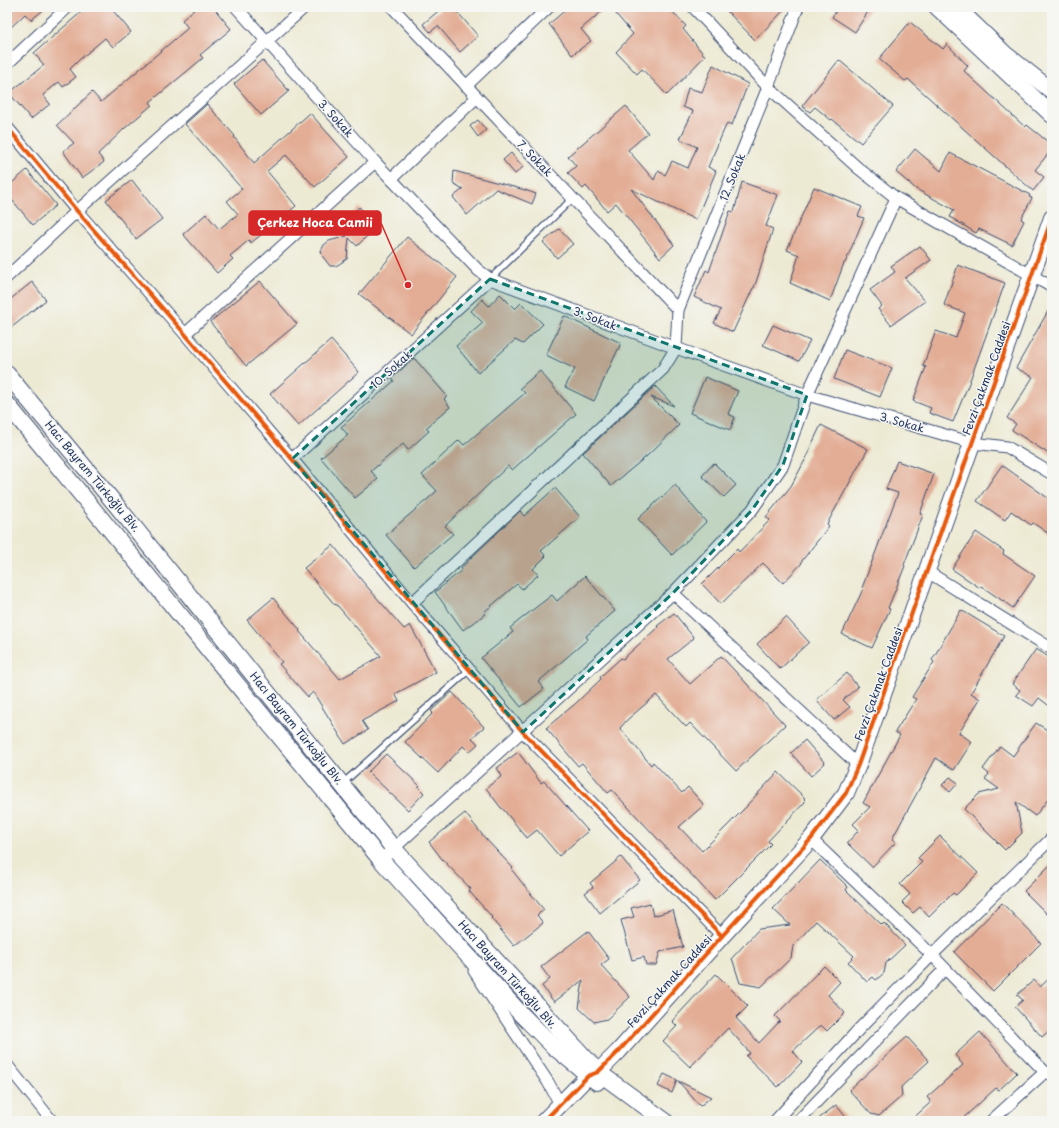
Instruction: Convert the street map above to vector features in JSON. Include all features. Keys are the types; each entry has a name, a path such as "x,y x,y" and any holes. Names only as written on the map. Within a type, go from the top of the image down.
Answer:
{"street":[{"path":"7,64 68,7"},
{"name":"3. Sokak","path":"236,7 375,162 478,270 490,279 676,348 807,394 972,442 1008,447 1052,474"},
{"path":"7,277 77,211 305,7"},
{"name":"7. Sokak","path":"392,7 573,197 678,310"},
{"path":"466,86 549,7"},
{"path":"693,7 768,87 858,168 896,198 1052,287"},
{"name":"12. Sokak","path":"676,348 678,310 768,87 798,7"},
{"path":"937,7 1052,115"},
{"path":"956,7 1005,54 1052,91"},
{"path":"1029,73 1052,74"},
{"path":"391,179 477,97"},
{"path":"7,127 77,211 292,459 412,604 523,732 722,936"},
{"path":"185,334 375,162"},
{"path":"381,860 523,732 673,593 752,510 783,465 807,394 896,198"},
{"name":"Fevzi Çakmak Caddesi","path":"544,1121 560,1104 618,1052 811,839 846,793 858,765 928,572 972,442 1052,218"},
{"name":"10. Sokak","path":"292,459 490,279"},
{"path":"412,604 663,369 676,348"},
{"name":"Hacı Bayram Türkoğlu Blv.","path":"7,374 117,506 394,849 593,1074"},
{"name":"Hacı Bayram Türkoğlu Blv.","path":"7,404 381,860 520,1013 554,1047 593,1074"},
{"path":"928,572 1052,649"},
{"path":"673,593 858,765"},
{"path":"775,1121 861,1027 932,955 1052,838"},
{"path":"811,839 932,955 1049,1074 991,1121"},
{"path":"448,933 548,1082 560,1104"},
{"path":"798,1121 945,969"},
{"path":"7,1065 52,1121"},
{"path":"593,1074 650,1121"},
{"path":"593,1074 665,1121"}],"lane":[{"path":"490,279 573,197"},
{"path":"342,784 469,670"}],"highlighted area":[{"path":"490,279 807,395 783,465 752,510 673,593 523,732 292,459"}],"building":[{"path":"7,7 47,7 31,20 25,14 7,31"},
{"path":"87,7 110,7 131,32 113,47 105,38 79,60 70,69 76,77 63,87 59,82 43,95 50,104 31,119 9,93 44,65 34,53"},
{"path":"197,7 213,7 231,29 200,55 203,58 150,102 152,105 98,154 104,162 82,178 63,151 74,143 57,125 92,92 101,102 188,28 182,20"},
{"path":"443,7 453,7 478,36 460,52 438,26 430,32 423,24"},
{"path":"569,7 607,7 581,29 591,41 572,55 549,24"},
{"path":"610,7 668,7 686,26 683,29 705,56 667,95 642,69 637,74 616,52 633,34"},
{"path":"723,7 787,7 755,40"},
{"path":"839,7 871,7 855,32 832,17"},
{"path":"910,22 943,49 947,44 968,66 964,71 1025,127 1027,125 1052,145 1052,149 1035,170 1044,177 1033,191 908,79 905,81 879,59"},
{"path":"262,60 289,91 261,115 234,84"},
{"path":"839,60 893,106 861,143 815,107 810,112 802,106"},
{"path":"713,65 748,84 732,125 727,123 708,167 716,171 696,220 631,189 674,245 660,258 616,203 607,211 586,186 583,189 568,173 576,166 568,156 626,106 648,133 628,150 654,180 658,171 665,175 672,161 688,168 697,147 680,139 693,111 683,107 688,88 702,92"},
{"path":"207,104 235,136 234,137 254,163 310,113 349,157 315,187 286,155 267,171 296,206 251,243 249,240 230,256 233,259 217,273 183,234 206,214 219,229 238,214 227,201 242,189 185,124"},
{"path":"478,120 486,130 478,137 470,126"},
{"path":"915,149 941,171 950,153 1030,195 1029,197 1032,198 1021,219 1024,221 1012,245 979,229 976,233 950,217 954,210 916,189 896,172"},
{"path":"511,153 523,167 515,174 503,160"},
{"path":"27,170 56,205 33,225 7,194 7,187"},
{"path":"454,171 536,194 532,204 496,189 467,215 453,197 463,189 453,183"},
{"path":"132,180 162,219 136,239 106,200"},
{"path":"742,182 778,195 766,226 773,229 759,273 754,288 733,332 714,323 721,310 694,297 706,270 709,272 730,211 734,212"},
{"path":"814,187 862,207 858,216 864,218 844,263 830,301 790,283 799,255 787,250"},
{"path":"359,207 377,226 357,246 349,238 347,259 336,266 330,266 323,257 321,251 324,245 329,241 347,236 339,228"},
{"path":"559,229 573,244 557,258 543,242"},
{"path":"407,237 457,277 411,334 359,294"},
{"path":"920,246 931,260 905,278 925,301 891,325 878,309 882,306 870,290 895,272 891,266"},
{"path":"958,265 1005,283 969,383 953,422 929,413 931,408 913,401 926,367 923,366 936,331 956,338 965,313 944,305"},
{"path":"260,281 297,324 246,366 210,322"},
{"path":"32,282 46,300 7,331 7,302"},
{"path":"500,294 515,309 521,303 543,324 523,344 515,340 478,373 456,346 483,323 471,311 482,299 489,306"},
{"path":"1052,304 1052,456 1012,430 1016,424 1007,418 1033,377 1016,368"},
{"path":"564,316 621,343 594,401 565,387 575,369 546,355"},
{"path":"773,325 810,341 799,361 763,345"},
{"path":"331,340 359,372 298,426 270,394"},
{"path":"845,350 892,368 880,397 834,379"},
{"path":"414,358 447,396 444,399 450,407 426,428 429,431 408,450 403,444 371,471 378,479 355,498 321,458 348,435 341,427 394,381 392,378"},
{"path":"540,371 576,414 512,470 508,466 445,526 453,534 414,567 386,535 437,491 422,475 459,440 464,445 525,393 520,388"},
{"path":"705,377 738,391 728,414 735,417 730,430 690,413"},
{"path":"655,386 674,406 651,397 679,425 648,455 611,486 583,453"},
{"path":"821,425 868,449 827,524 829,526 801,562 802,563 783,583 763,563 721,604 702,584 737,549 739,552 770,520 766,517 791,486 810,451 809,450"},
{"path":"897,461 934,474 920,514 923,515 888,608 890,609 872,648 842,634 863,589 862,588 898,493 886,489"},
{"path":"714,463 736,485 724,497 702,476"},
{"path":"1002,465 1052,501 1052,536 1033,523 1031,525 1011,511 1005,520 977,501"},
{"path":"675,485 706,522 672,555 638,519"},
{"path":"555,488 580,517 541,551 546,556 533,569 538,575 522,589 517,584 484,612 485,614 463,630 435,592 462,570 461,568 520,511 524,516"},
{"path":"976,532 1004,551 1003,554 1035,576 1013,608 981,586 980,588 952,569"},
{"path":"333,545 404,629 410,625 436,672 395,694 399,701 362,721 368,730 345,744 313,692 308,697 279,664 282,662 247,620 273,598 340,679 381,656 304,568"},
{"path":"585,576 615,611 586,636 588,639 538,682 544,689 521,707 481,658 513,632 510,628 526,615 552,595 557,601"},
{"path":"961,610 1004,636 971,693 980,699 959,733 972,742 954,770 936,758 892,839 896,842 872,867 847,843 859,830 853,824 870,807 863,803 900,735 895,732 916,699 912,697 934,662 932,660"},
{"path":"674,613 694,638 668,659 690,684 721,656 785,725 736,771 690,723 686,727 656,695 628,719 620,728 651,765 653,762 682,793 688,787 704,805 679,827 702,851 748,805 778,772 804,797 805,802 768,841 771,844 715,900 612,790 608,793 582,763 578,766 546,728 575,704 601,679 600,677 621,658 623,659 658,627 657,626"},
{"path":"786,617 809,642 780,669 757,644"},
{"path":"1036,649 1052,659 1052,708 1039,698 1033,706 1016,695 1020,690 1012,684"},
{"path":"847,673 858,687 843,700 850,707 834,720 816,700"},
{"path":"452,692 484,727 472,738 478,744 469,752 463,746 438,773 405,742 433,713 431,711"},
{"path":"1036,723 1052,733 1052,794 1035,816 1016,802 1022,833 1005,850 964,809 979,794 999,789 985,779 989,774 983,769 1000,746 1013,756"},
{"path":"805,740 825,763 811,776 791,753"},
{"path":"518,752 541,783 544,781 588,831 559,856 537,830 527,838 486,788 502,776 497,768"},
{"path":"386,754 420,786 418,787 424,793 408,810 368,772"},
{"path":"950,777 958,783 950,792 942,785"},
{"path":"465,813 484,837 513,868 511,869 544,910 537,915 543,923 514,946 491,918 492,917 469,891 471,889 442,859 429,842"},
{"path":"940,836 978,873 956,895 953,893 929,917 920,907 913,913 902,902 910,894 900,884 922,862 918,858"},
{"path":"621,857 640,880 600,913 585,893 593,887 590,883"},
{"path":"820,860 848,887 846,890 882,925 884,923 905,945 886,963 884,973 876,980 873,977 867,982 848,962 854,956 816,921 793,946 791,958 761,987 740,983 732,958 759,929 790,925 773,909"},
{"path":"1052,863 1052,919 1024,891"},
{"path":"650,903 653,916 673,910 683,947 660,952 656,965 646,965 644,957 632,960 621,920 634,917 631,908"},
{"path":"1002,903 1041,943 993,991 954,952"},
{"path":"588,931 609,959 601,965 630,997 607,1019 594,1022 579,1008 583,980 554,1002 542,986 550,979 541,967"},
{"path":"824,966 840,982 828,995 845,1013 827,1031 821,1025 793,1051 802,1062 778,1087 746,1056 750,1053 728,1028 690,1067 663,1041 677,1026 672,1021 716,974 748,1006 736,1018 759,1043 780,1021 775,1016"},
{"path":"1052,976 1052,1028 1042,1037 1015,1007 1023,1000 1017,995 1034,980 1040,987"},
{"path":"980,1032 1017,1073 999,1090 996,1088 960,1121 910,1121 931,1102 927,1097 963,1065 955,1055"},
{"path":"907,1037 929,1061 901,1087 902,1096 879,1116 871,1114 849,1090"},
{"path":"664,1074 677,1080 672,1093 658,1086"},
{"path":"678,1081 711,1097 700,1106"},
{"path":"836,1105 849,1121 816,1121"}],"cycle path":[{"path":"7,127 77,211 292,459 412,603 523,732 722,936"},
{"path":"544,1121 588,1076 598,1072 618,1052 811,839 846,793 858,765 1052,218"}],"place":[{"name":"Çerkez Hoca Camii","path":"408,285"}]}
